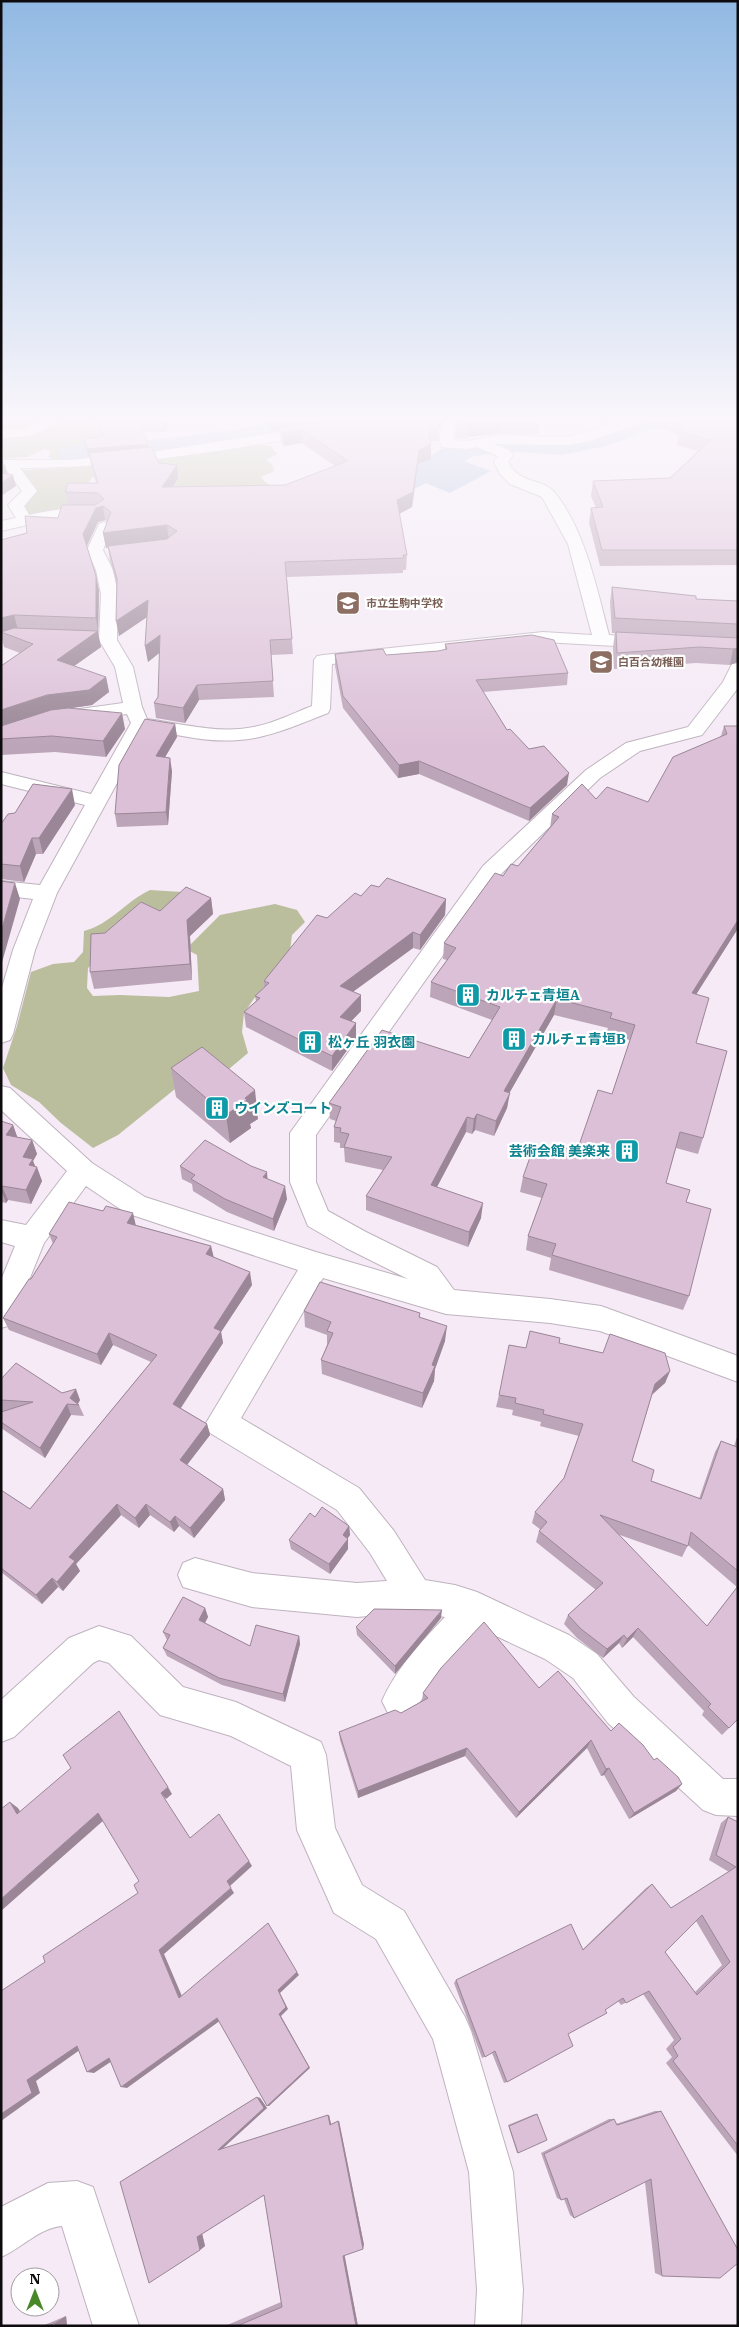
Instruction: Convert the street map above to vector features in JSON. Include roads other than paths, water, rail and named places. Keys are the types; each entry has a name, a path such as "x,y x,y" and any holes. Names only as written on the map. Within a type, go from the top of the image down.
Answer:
{"street":[{"path":"1,1034 24,950 46,893 98,802 137,715 124,667 99,640 111,621 104,558 95,550 99,530"},
{"path":"569,530 576,544 602,640"},
{"path":"1,735 51,719 137,715 218,734 251,733 321,709 323,660 543,637 670,644"},
{"path":"446,1302 427,1275 356,1240 318,1218 303,1182 303,1133 491,871 594,774 609,763 633,747 695,731 732,683 738,668"},
{"path":"1,778 98,802"},
{"path":"1,888 46,893"},
{"path":"1,1095 83,1170 136,1205 316,1264 446,1302 550,1311 601,1319 738,1369"},
{"path":"1,1316 32,1238 83,1170"},
{"path":"1,1231 32,1238"},
{"path":"316,1264 221,1423 348,1499 382,1542 415,1595"},
{"path":"195,1575 252,1590 357,1600 415,1595 455,1602 477,1609 557,1647 585,1666 621,1710 716,1797 738,1798"},
{"path":"400,1701 420,1670 477,1609"},
{"path":"1,1724 81,1650 99,1644 119,1648 173,1702 236,1720 308,1755 316,1830 348,1899 390,1926 451,2031 491,2172 500,2290 498,2326"},
{"path":"1,2235 12,2225 48,2205 77,2203 116,2326"}],"place":[{"name":"市立生駒中学校","path":"348,603"},
{"name":"白百合幼稚園","path":"601,662"},
{"name":"カルチェ青垣A","path":"468,995"},
{"name":"カルチェ青垣B","path":"514,1039"},
{"name":"松ヶ丘 羽衣園","path":"310,1042"},
{"name":"ウインズコート","path":"217,1108"},
{"name":"芸術会館 美楽来","path":"627,1151"}]}
